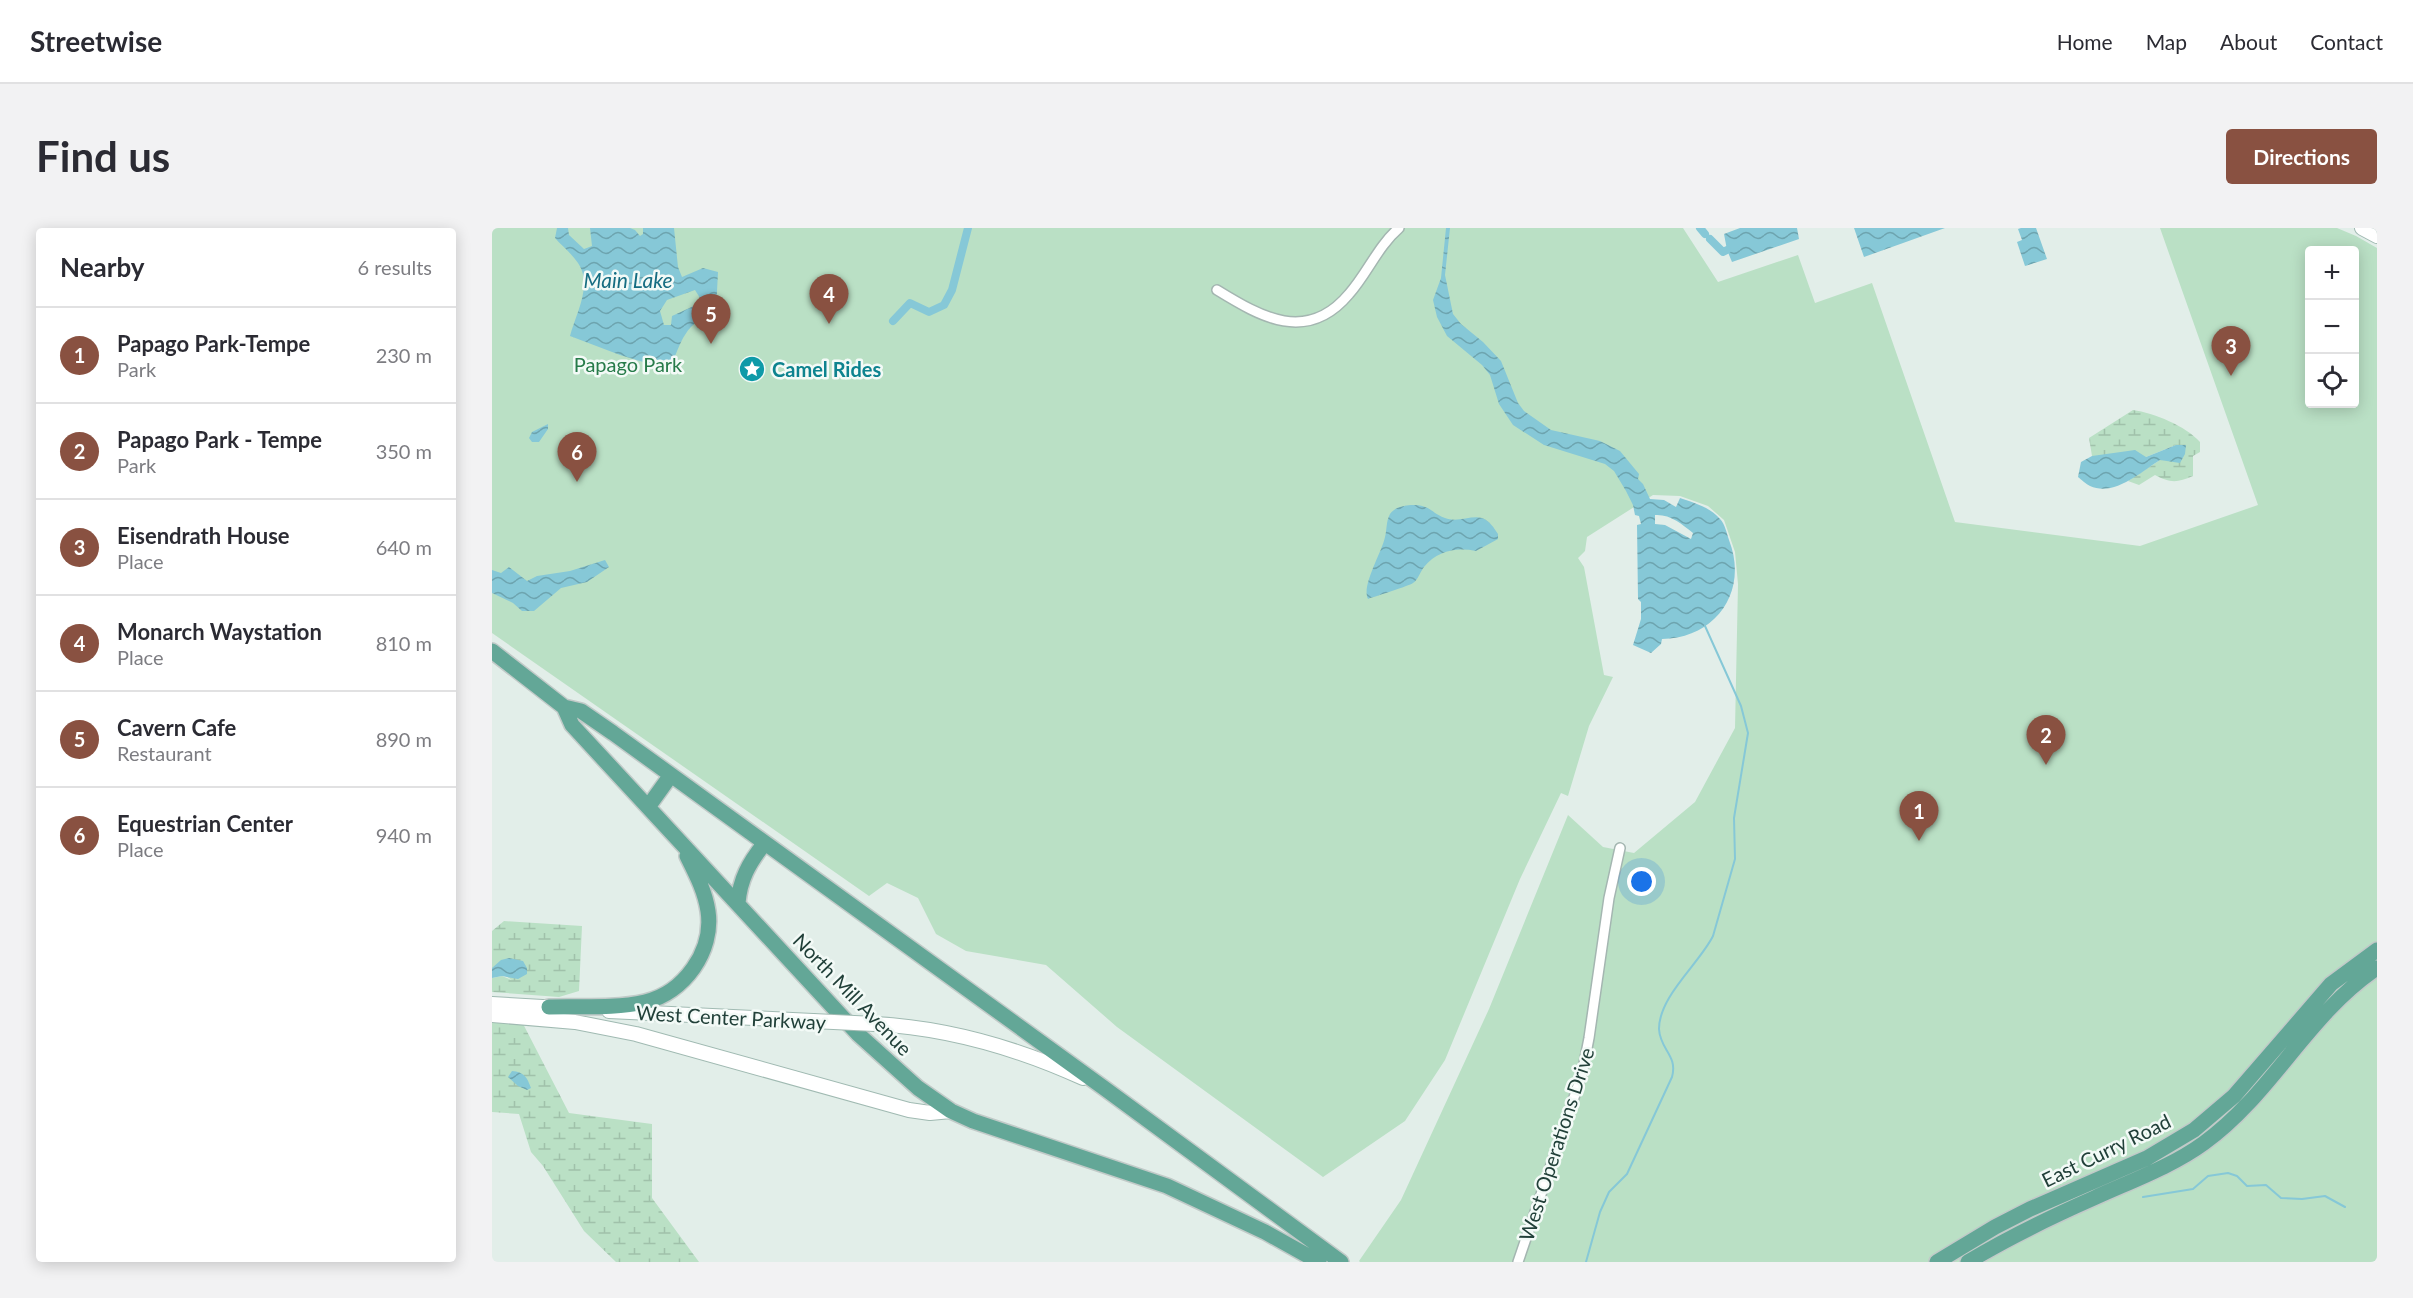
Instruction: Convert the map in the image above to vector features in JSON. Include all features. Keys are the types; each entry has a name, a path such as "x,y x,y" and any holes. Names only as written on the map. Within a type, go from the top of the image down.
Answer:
{"main road":[{"name":"North Mill Avenue","path":"492,651 564,707 581,711 671,775 1341,1262"},
{"name":"North Mill Avenue","path":"564,707 572,725 858,1034 918,1088 951,1111 997,1131 1167,1186 1239,1219 1319,1262"},
{"path":"648,807 671,775"},
{"path":"549,1007 644,1002 667,993 691,972 705,945 709,914 700,884 680,842"},
{"path":"738,903 741,879 764,844"},
{"name":"East Curry Road","path":"1937,1262 2030,1209 2147,1158 2194,1130 2234,1096 2331,984 2377,950"},
{"name":"East Curry Road","path":"1968,1262 2027,1229 2169,1164 2204,1144 2265,1086 2321,1016 2342,995 2377,968"},
{"path":"1239,1219 1249,1194"}],"street":[{"path":"1217,290 1268,319 1288,322 1307,321 1324,315 1348,296 1371,262 1399,228"},
{"path":"2362,228 2377,236"},
{"name":"West Operations Drive","path":"1518,1262 1582,1074 1590,1038 1609,898 1620,848"},
{"name":"West Center Parkway","path":"492,1004 923,1028 980,1040 1034,1057 1104,1088"},
{"name":"West Center Parkway","path":"492,1015 537,1017 612,1029 890,1105 930,1113 951,1111"}],"green space":[{"name":"Papago Park","path":"492,228 1683,228 1718,282 1798,255 1815,303 1872,283 1955,522 2140,546 2258,505 2160,228 2337,228 2377,248 2377,1262 1359,1261 1401,1200 1489,1009 1568,815 1603,847 1634,853 1695,802 1735,728 1738,584 1735,552 1724,520 1708,506 1680,496 1653,495 1587,537 1585,551 1578,558 1584,567 1604,675 1613,677 1589,726 1568,796 1561,793 1520,879 1445,1060 1405,1121 1323,1177 1117,1027 1046,965 966,951 936,934 918,898 887,883 869,896 492,633"},
{"path":"2133,410 2169,421 2187,431 2200,442 2200,452 2193,456 2193,476 2174,481 2155,475 2139,485 2128,481 2160,460 2176,445 2146,457 2092,456 2089,438"},
{"path":"504,921 582,926 579,991 559,997 492,992 492,978 502,976 512,980 492,968 492,931"},
{"path":"492,1016 519,1016 569,1113 652,1124 652,1198 699,1262 616,1262 584,1231 543,1166 531,1152 519,1114 492,1112"}],"water":[{"name":"Main Lake","path":"557,228 568,228 569,235 584,249 592,246 590,228 630,228 640,236 643,234 643,228 674,228 678,267 682,277 703,268 718,272 716,311 697,321 691,327 681,342 670,370 620,355 570,336 582,299 584,280 578,263 555,238","holes":["695,290 700,298 696,305 672,316 671,325 664,325 660,311 667,300"]},
{"path":"1446,228 1450,228 1445,275 1453,314 1501,361 1518,403 1524,411 1551,430 1600,441 1620,451 1639,474 1638,479 1650,499 1664,500 1676,507 1680,498 1707,508 1722,521 1734,559 1735,577 1731,593 1723,608 1712,621 1681,637 1662,639 1661,644 1651,653 1633,645 1641,619 1641,602 1638,599 1637,525 1641,524 1626,491 1614,471 1605,464 1544,445 1513,425 1499,404 1490,375 1482,365 1447,336 1437,317 1433,300 1441,278","holes":["1655,515 1676,520 1693,533 1691,539 1665,525 1655,524"]},
{"path":"1740,228 1797,228 1799,239 1732,262 1724,234"},
{"path":"1854,228 1945,228 1864,257"},
{"path":"2036,228 2047,259 2025,266 2017,242 2022,240 2018,229"},
{"path":"548,424 548,429 539,442 532,442 529,438 532,432"},
{"path":"2176,445 2186,445 2185,454 2180,463 2160,460 2118,486 2099,489 2090,486 2078,477 2081,462 2092,456 2135,450 2146,457"},
{"path":"1411,505 1427,508 1450,519 1482,518 1493,527 1498,534 1498,539 1476,551 1454,550 1441,554 1424,567 1413,583 1368,599 1367,586 1385,537 1389,517 1397,508"},
{"path":"605,560 609,567 587,582 561,588 534,611 522,611 513,603 492,593 492,570 501,573 509,567 527,581 537,576 570,571"},
{"path":"509,958 523,961 527,974 518,979 502,976 492,978 492,968 501,960"},
{"path":"512,1071 524,1076 531,1088 527,1090 518,1086 508,1077"}],"waterway":[{"path":"893,321 910,303 929,312 944,305 952,290 968,228"},
{"path":"1700,228 1705,234"},
{"path":"1710,239 1723,252 1727,250"},
{"path":"1586,1262 1600,1212 1609,1192 1627,1174 1672,1077 1673,1063 1660,1036 1661,1017 1672,992 1713,936 1735,859 1734,818 1748,733 1741,706 1705,626"},
{"path":"2143,1197 2193,1189 2208,1176 2228,1173 2237,1176 2247,1186 2266,1185 2281,1198 2302,1199 2325,1196 2345,1207"}],"place":[{"name":"Monarch Waystation","path":"829,324"},
{"name":"Cavern Cafe","path":"711,344"},
{"name":"Camel Rides","path":"752,369"},
{"name":"Eisendrath House","path":"2231,376"},
{"name":"Equestrian Center","path":"577,482"},
{"name":"Papago Park - Tempe","path":"2046,765"},
{"name":"Papago Park-Tempe","path":"1919,841"}]}
